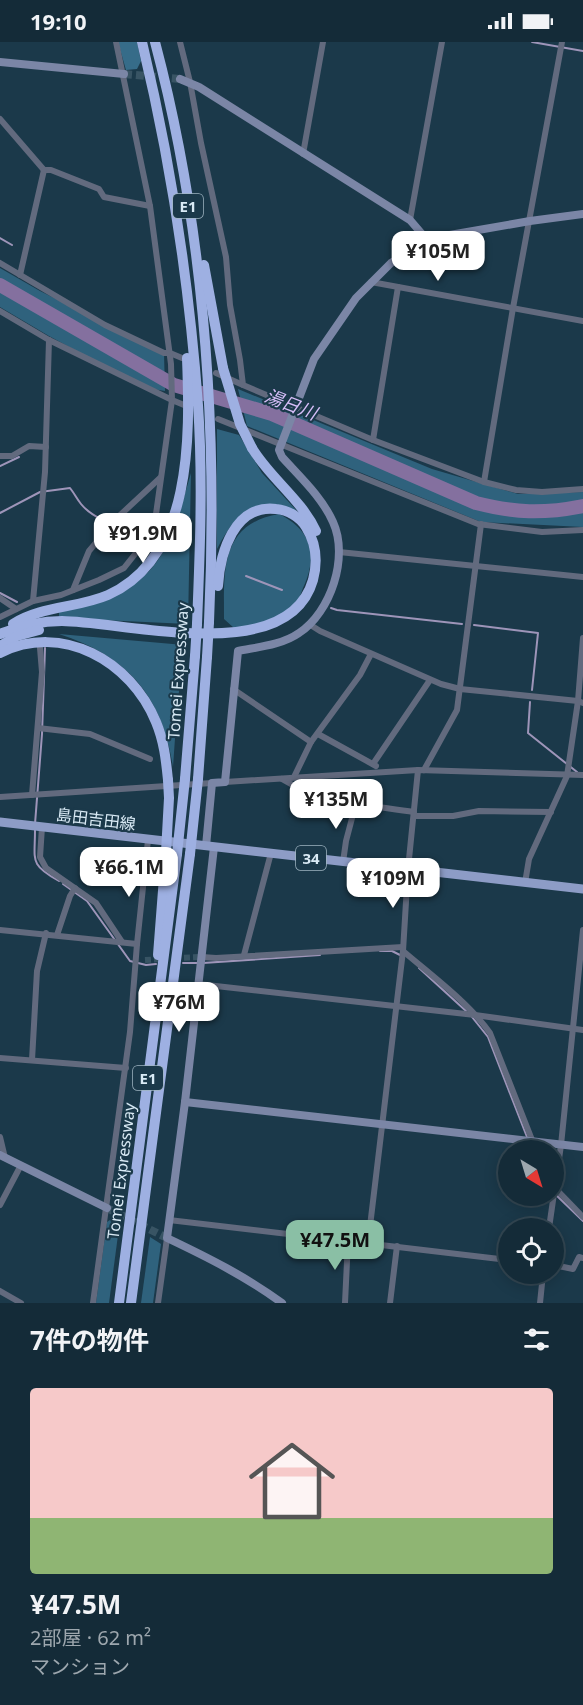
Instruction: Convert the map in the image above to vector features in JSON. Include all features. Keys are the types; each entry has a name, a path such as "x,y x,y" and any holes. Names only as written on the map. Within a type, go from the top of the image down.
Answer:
{"highway":[{"name":"E1","path":"142,42 168,160 186,281 188,364"},
{"name":"Tomei Expressway","path":"131,1303 190,854 213,622 212,517 215,371 180,153 155,42"},
{"path":"0,646 30,631 55,628 178,638 237,639 269,632 295,618 308,605 319,582 322,568 320,543 309,518 252,448 215,371 204,267 180,153"},
{"path":"0,633 27,616 91,601 117,590 135,579 151,562 170,527 179,496 190,405 188,364"},
{"name":"Tomei Expressway","path":"119,1303 149,1068 172,853 185,779 195,656 200,535 190,405"},
{"path":"0,633 25,625 52,621 201,633 234,633 271,625 283,619 301,604 310,588 316,569 313,539 296,516 280,509 263,509 246,517 235,527 222,557 213,622"},
{"path":"0,653 23,644 53,642 73,645 90,651 113,665 139,692 156,721 164,747 170,798 172,853"}],"main road":[{"name":"島田吉田線","path":"0,822 583,889"}],"street":[{"path":"0,617 33,601 73,590 124,568 143,544 156,514 172,398 171,364 150,206 116,42"},
{"path":"180,42 226,257 230,305 243,385"},
{"path":"303,154 323,42"},
{"path":"410,220 442,42"},
{"path":"484,482 513,308 562,42"},
{"path":"0,62 124,74"},
{"path":"180,79 190,82 410,220 428,241"},
{"path":"0,119 44,170 51,170 99,189 104,197 150,206"},
{"path":"20,275 44,170"},
{"path":"225,782 238,651 284,641 300,633 323,609 332,591 339,552 334,523 320,500 282,458 279,450 314,360 342,315 370,282 391,263 428,241 444,236 530,221 583,214"},
{"path":"0,263 105,325 164,353 170,353 188,364"},
{"path":"370,282 583,321"},
{"path":"373,440 398,287"},
{"path":"0,311 49,340 190,405"},
{"path":"33,601 44,496 49,340"},
{"path":"215,371 295,409 484,482 516,490 543,492 583,489"},
{"path":"214,416 350,471 414,500 481,524 542,532 583,530"},
{"path":"0,456 12,456 29,446 46,447"},
{"path":"73,590 89,551 115,520 160,478"},
{"path":"368,1243 402,961 414,814 421,770 457,710 481,524"},
{"path":"339,552 583,577"},
{"path":"0,598 16,609"},
{"path":"309,624 430,680 460,689 581,702"},
{"path":"525,883 528,859 570,774 569,759 581,702 583,638"},
{"path":"32,795 39,728 42,672 40,648"},
{"path":"294,777 310,742 360,675 371,654"},
{"path":"373,764 430,680"},
{"path":"233,689 310,742"},
{"path":"39,728 90,734 150,759"},
{"path":"318,734 381,770"},
{"path":"0,797 381,770 583,775"},
{"path":"280,778 293,786 316,794 414,814 453,816 479,812 551,812"},
{"path":"158,1303 201,961 210,847 212,783"},
{"path":"343,862 356,804"},
{"path":"40,827 40,857 46,867 96,903 121,942"},
{"path":"93,1303 126,1068 136,944 148,840"},
{"path":"244,955 271,854"},
{"path":"57,935 75,888"},
{"path":"0,930 136,944"},
{"path":"561,1140 583,930"},
{"path":"32,1060 37,971 46,933"},
{"path":"201,961 244,955 403,950 474,1015 490,1033 529,1140"},
{"path":"136,958 145,960"},
{"path":"198,984 474,1015 583,1030"},
{"path":"0,1058 126,1068"},
{"path":"185,1102 519,1140"},
{"path":"0,1137 3,1157 107,1208"},
{"path":"564,1145 583,1147"},
{"path":"0,1205 20,1167"},
{"path":"564,1198 583,1217"},
{"path":"169,1220 498,1259"},
{"path":"167,1238 219,1262 258,1285 282,1303"},
{"path":"345,1303 348,1241"},
{"path":"390,1303 397,1246"},
{"path":"564,1268 573,1269 579,1257 583,1258"},
{"path":"540,1303 542,1284"},
{"path":"0,1291 21,1303"}],"shaded area":[{"path":"118,42 137,42 141,61 137,69 126,70"},
{"path":"0,268 40,291 164,353 165,391 146,388 0,307"},
{"path":"238,389 432,469 518,494 583,492 583,527 481,522 247,426"},
{"path":"217,429 239,435 262,473 297,511 269,505 248,510 232,525 217,549"},
{"path":"191,473 188,624 59,618 59,612 116,592 146,575 156,563 171,535"},
{"path":"279,514 299,528 309,545 310,565 301,594 296,603 273,619 234,628 224,619 224,584 229,552 236,539 246,528 260,519"},
{"path":"59,634 184,645 173,767 160,719 150,699 137,682 104,654"},
{"path":"113,1218 120,1220 109,1303 96,1303 107,1222"},
{"path":"150,1237 161,1244 153,1303 141,1303"}],"waterway":[{"path":"532,42 583,51"},
{"path":"0,238 12,245"},
{"name":"湯日川","path":"0,285 174,385 272,414 476,503 529,511 583,506"},
{"path":"0,466 19,457"},
{"path":"0,513 40,492 70,488 81,504 93,515 141,534"},
{"path":"246,576 282,590"},
{"path":"0,593 17,602"},
{"path":"331,608 462,624"},
{"path":"474,625 538,633 532,690"},
{"path":"35,824 42,734 45,648"},
{"path":"530,702 528,733 577,772"},
{"path":"35,830 35,855 38,866 59,881"},
{"path":"63,884 87,901 130,961 146,965 156,964"},
{"path":"380,951 392,951 400,955"},
{"path":"203,963 320,955"},
{"path":"183,963 197,963"},
{"path":"419,968 466,1011"},
{"path":"472,1017 488,1037 527,1137"},
{"path":"564,1203 583,1221"}],"tunnel":[{"path":"124,74 180,79"},
{"path":"175,958 202,957"},
{"path":"145,960 162,959"},
{"path":"107,1208 167,1238"}]}
